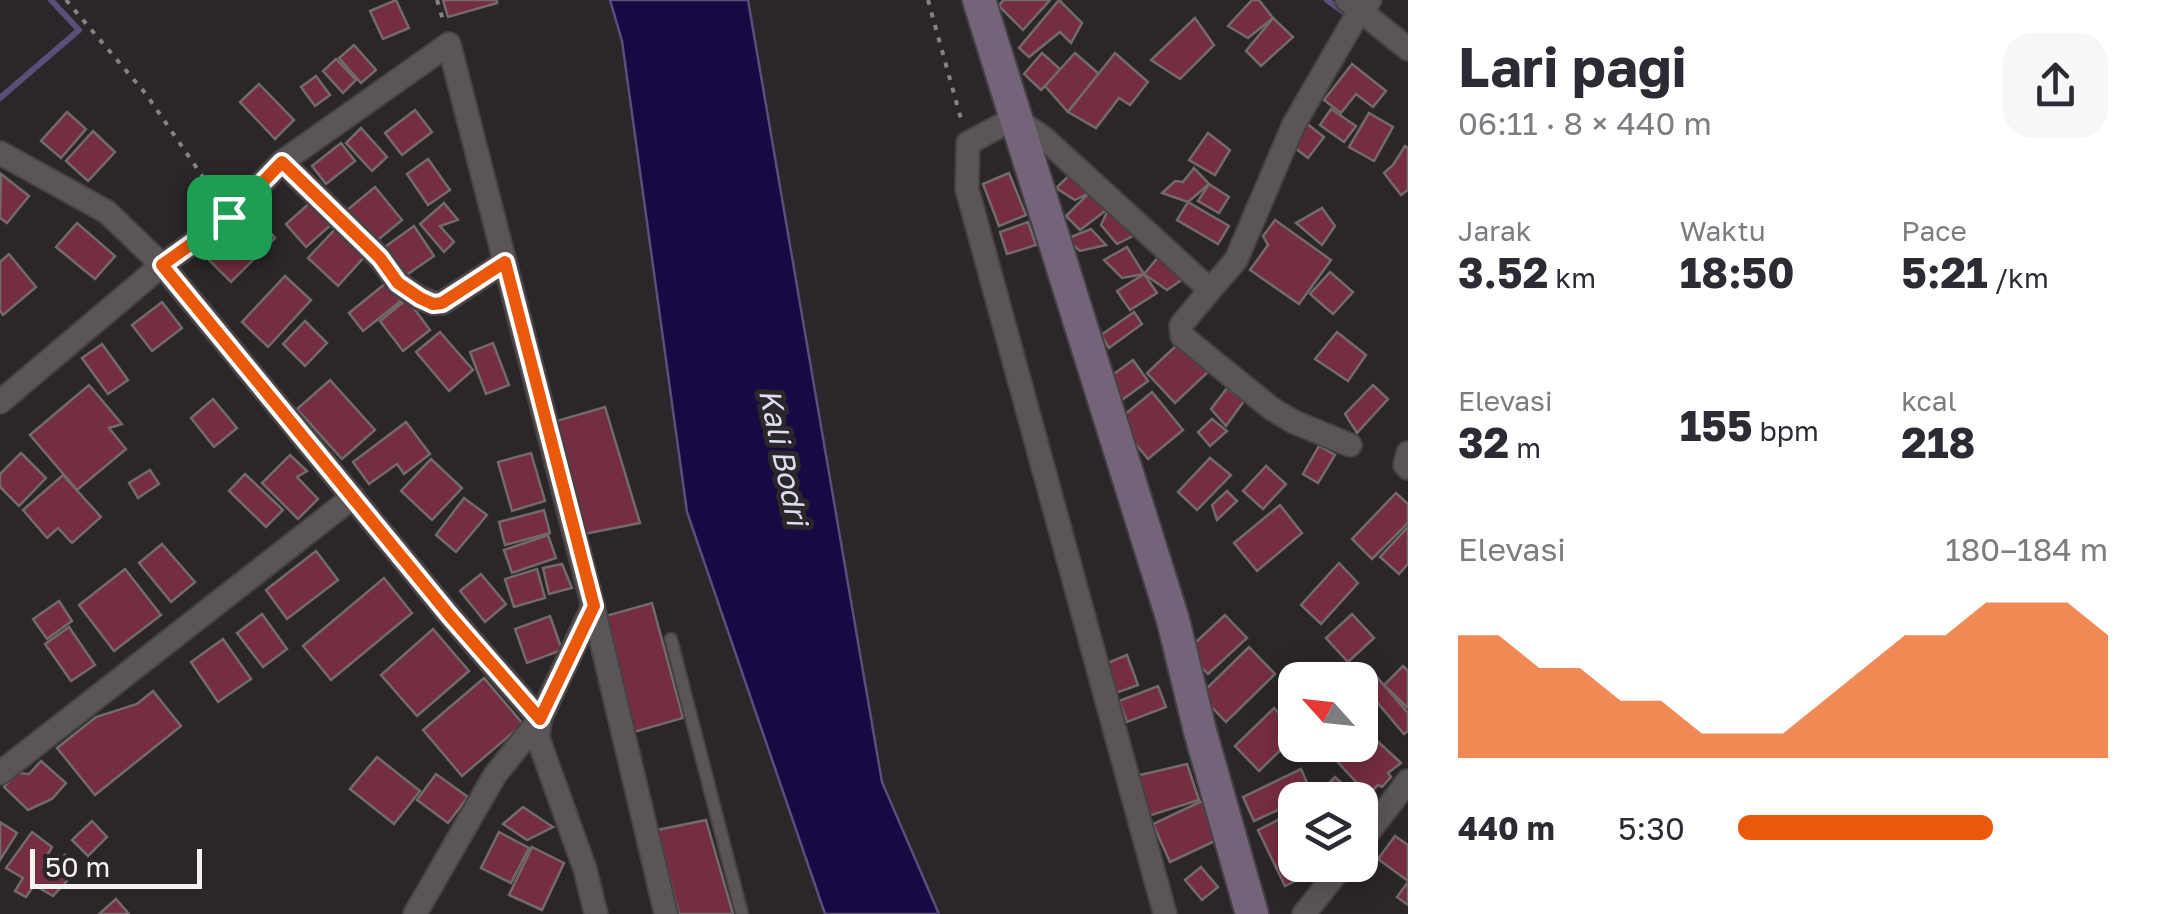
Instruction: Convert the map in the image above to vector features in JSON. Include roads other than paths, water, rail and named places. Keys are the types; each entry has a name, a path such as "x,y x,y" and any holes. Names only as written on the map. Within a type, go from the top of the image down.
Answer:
{"street":[{"path":"980,0 1173,620 1252,914"},
{"path":"1350,445 1272,409 1182,336 1181,324 1236,260 1294,124 1357,11 1408,49"},
{"path":"0,402 162,265 229,217 282,162 449,44 594,606 666,914"},
{"path":"1015,118 968,143 966,190 1156,902 1165,914"},
{"path":"1015,118 1045,139 1210,290"},
{"path":"0,153 107,212 162,265 540,719 538,738 596,914"},
{"path":"282,162 380,258 398,283 433,304 442,303 505,262"},
{"path":"1408,453 1408,468"},
{"path":"0,772 353,497"},
{"path":"414,914 496,774 540,719 594,606"},
{"path":"1378,820 1408,781"},
{"path":"1304,914 1329,882"}],"lane":[{"path":"670,638 742,914"}],"water":[{"name":"Kali Bodri","path":"610,0 748,0 882,782 939,914 825,914 687,512 622,41"}],"waterway":[{"path":"0,98 79,30 51,0"},
{"path":"1327,0 1352,18"}]}
